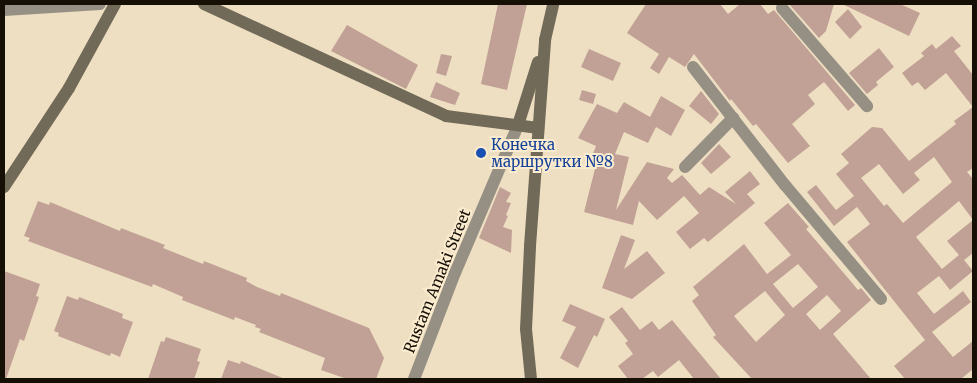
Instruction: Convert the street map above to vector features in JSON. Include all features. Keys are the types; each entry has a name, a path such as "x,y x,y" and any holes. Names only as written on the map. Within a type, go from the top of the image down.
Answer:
{"street":[{"path":"4,10 100,4"},
{"path":"4,187 69,88 115,4"},
{"path":"204,4 446,116 538,128"},
{"path":"518,125 545,40 553,4"},
{"path":"782,8 867,106"},
{"path":"531,379 526,329 545,40"},
{"path":"693,67 785,185 882,299"},
{"path":"685,166 733,118"},
{"name":"Rustam Amaki Street","path":"414,379 455,273 518,125"}],"building":[{"path":"498,4 527,4 507,90 481,84"},
{"path":"646,4 720,4 728,14 740,4 760,4 768,14 774,10 855,105 848,111 824,82 808,95 815,104 792,124 810,146 788,163 756,124 753,126 731,99 730,101 694,54 685,67 669,57 659,74 650,68 659,54 627,33"},
{"path":"789,4 834,4 826,31 819,38"},
{"path":"842,4 900,4 920,13 909,36"},
{"path":"848,9 862,27 850,39 835,22"},
{"path":"347,25 418,65 406,89 331,51"},
{"path":"952,36 961,46 954,51 973,75 973,107 946,73 925,90 918,82 912,86 902,73 924,56 921,53 932,44 936,49"},
{"path":"879,48 894,67 876,82 878,85 867,94 849,73"},
{"path":"589,49 621,63 613,81 581,67"},
{"path":"441,54 452,56 446,76 436,73"},
{"path":"436,82 460,93 455,105 430,97"},
{"path":"582,90 596,94 593,104 579,100"},
{"path":"701,91 719,114 711,124 689,106"},
{"path":"661,96 685,110 671,136 656,127 648,143 624,132 615,154 629,157 616,210 647,162 674,169 667,178 672,183 682,175 700,195 709,187 736,204 725,192 750,171 760,184 747,194 755,203 708,242 704,238 690,249 676,232 699,213 684,196 657,220 639,201 633,225 584,212 597,161 591,159 596,146 578,138 597,104 617,113 624,102 650,117"},
{"path":"973,107 973,168 967,172 973,179 973,220 973,253 964,260 973,271 950,290 939,276 917,293 934,314 963,291 971,302 932,332 953,357 973,341 973,369 961,379 905,379 894,366 925,340 847,242 870,224 857,207 834,226 807,192 816,185 836,210 854,196 836,174 849,163 841,154 872,127 882,128 909,161 956,124 954,121","holes":["934,157 952,182 903,223 887,204 884,206 861,178 879,164 903,194 920,180 914,173","959,201 973,220 947,241 959,255 942,269 916,237"]},
{"path":"719,144 731,157 711,174 701,163"},
{"path":"500,187 511,193 506,202 511,203 503,227 512,230 511,253 479,238"},
{"path":"38,201 49,205 50,202 120,231 121,228 165,245 163,248 203,264 204,261 247,278 246,281 257,287 280,296 281,293 369,328 384,358 376,379 347,379 321,370 325,358 259,332 261,329 255,327 256,325 235,317 234,320 182,300 183,297 153,284 152,287 28,241 30,238 24,236"},
{"path":"788,203 809,227 806,229 858,290 861,288 871,300 833,334 871,379 752,379 713,337 716,335 692,301 699,295 693,287 744,244 767,274 791,255 764,223","holes":["798,264 818,287 793,308 773,284","765,291 785,315 756,342 734,316","827,295 841,311 820,330 806,314"]},
{"path":"621,235 635,240 624,269 647,251 665,273 632,299 602,288"},
{"path":"4,271 40,284 36,296 39,297 24,341 20,339 6,379 4,379"},
{"path":"67,296 78,300 79,297 123,314 122,318 133,322 120,357 111,353 110,356 58,336 59,333 54,331"},
{"path":"570,304 605,319 597,337 594,335 578,368 560,358 576,327 562,321"},
{"path":"622,307 640,330 652,321 659,330 672,320 721,379 694,379 679,360 658,377 653,371 642,379 628,379 618,366 633,354 625,343 628,341 609,317"},
{"path":"166,337 201,349 197,361 200,362 194,379 148,379 161,341 164,342"},
{"path":"228,360 240,364 241,361 285,379 221,379"}],"place":[{"name":"Конечка маршрутки №8","path":"481,153"}]}
